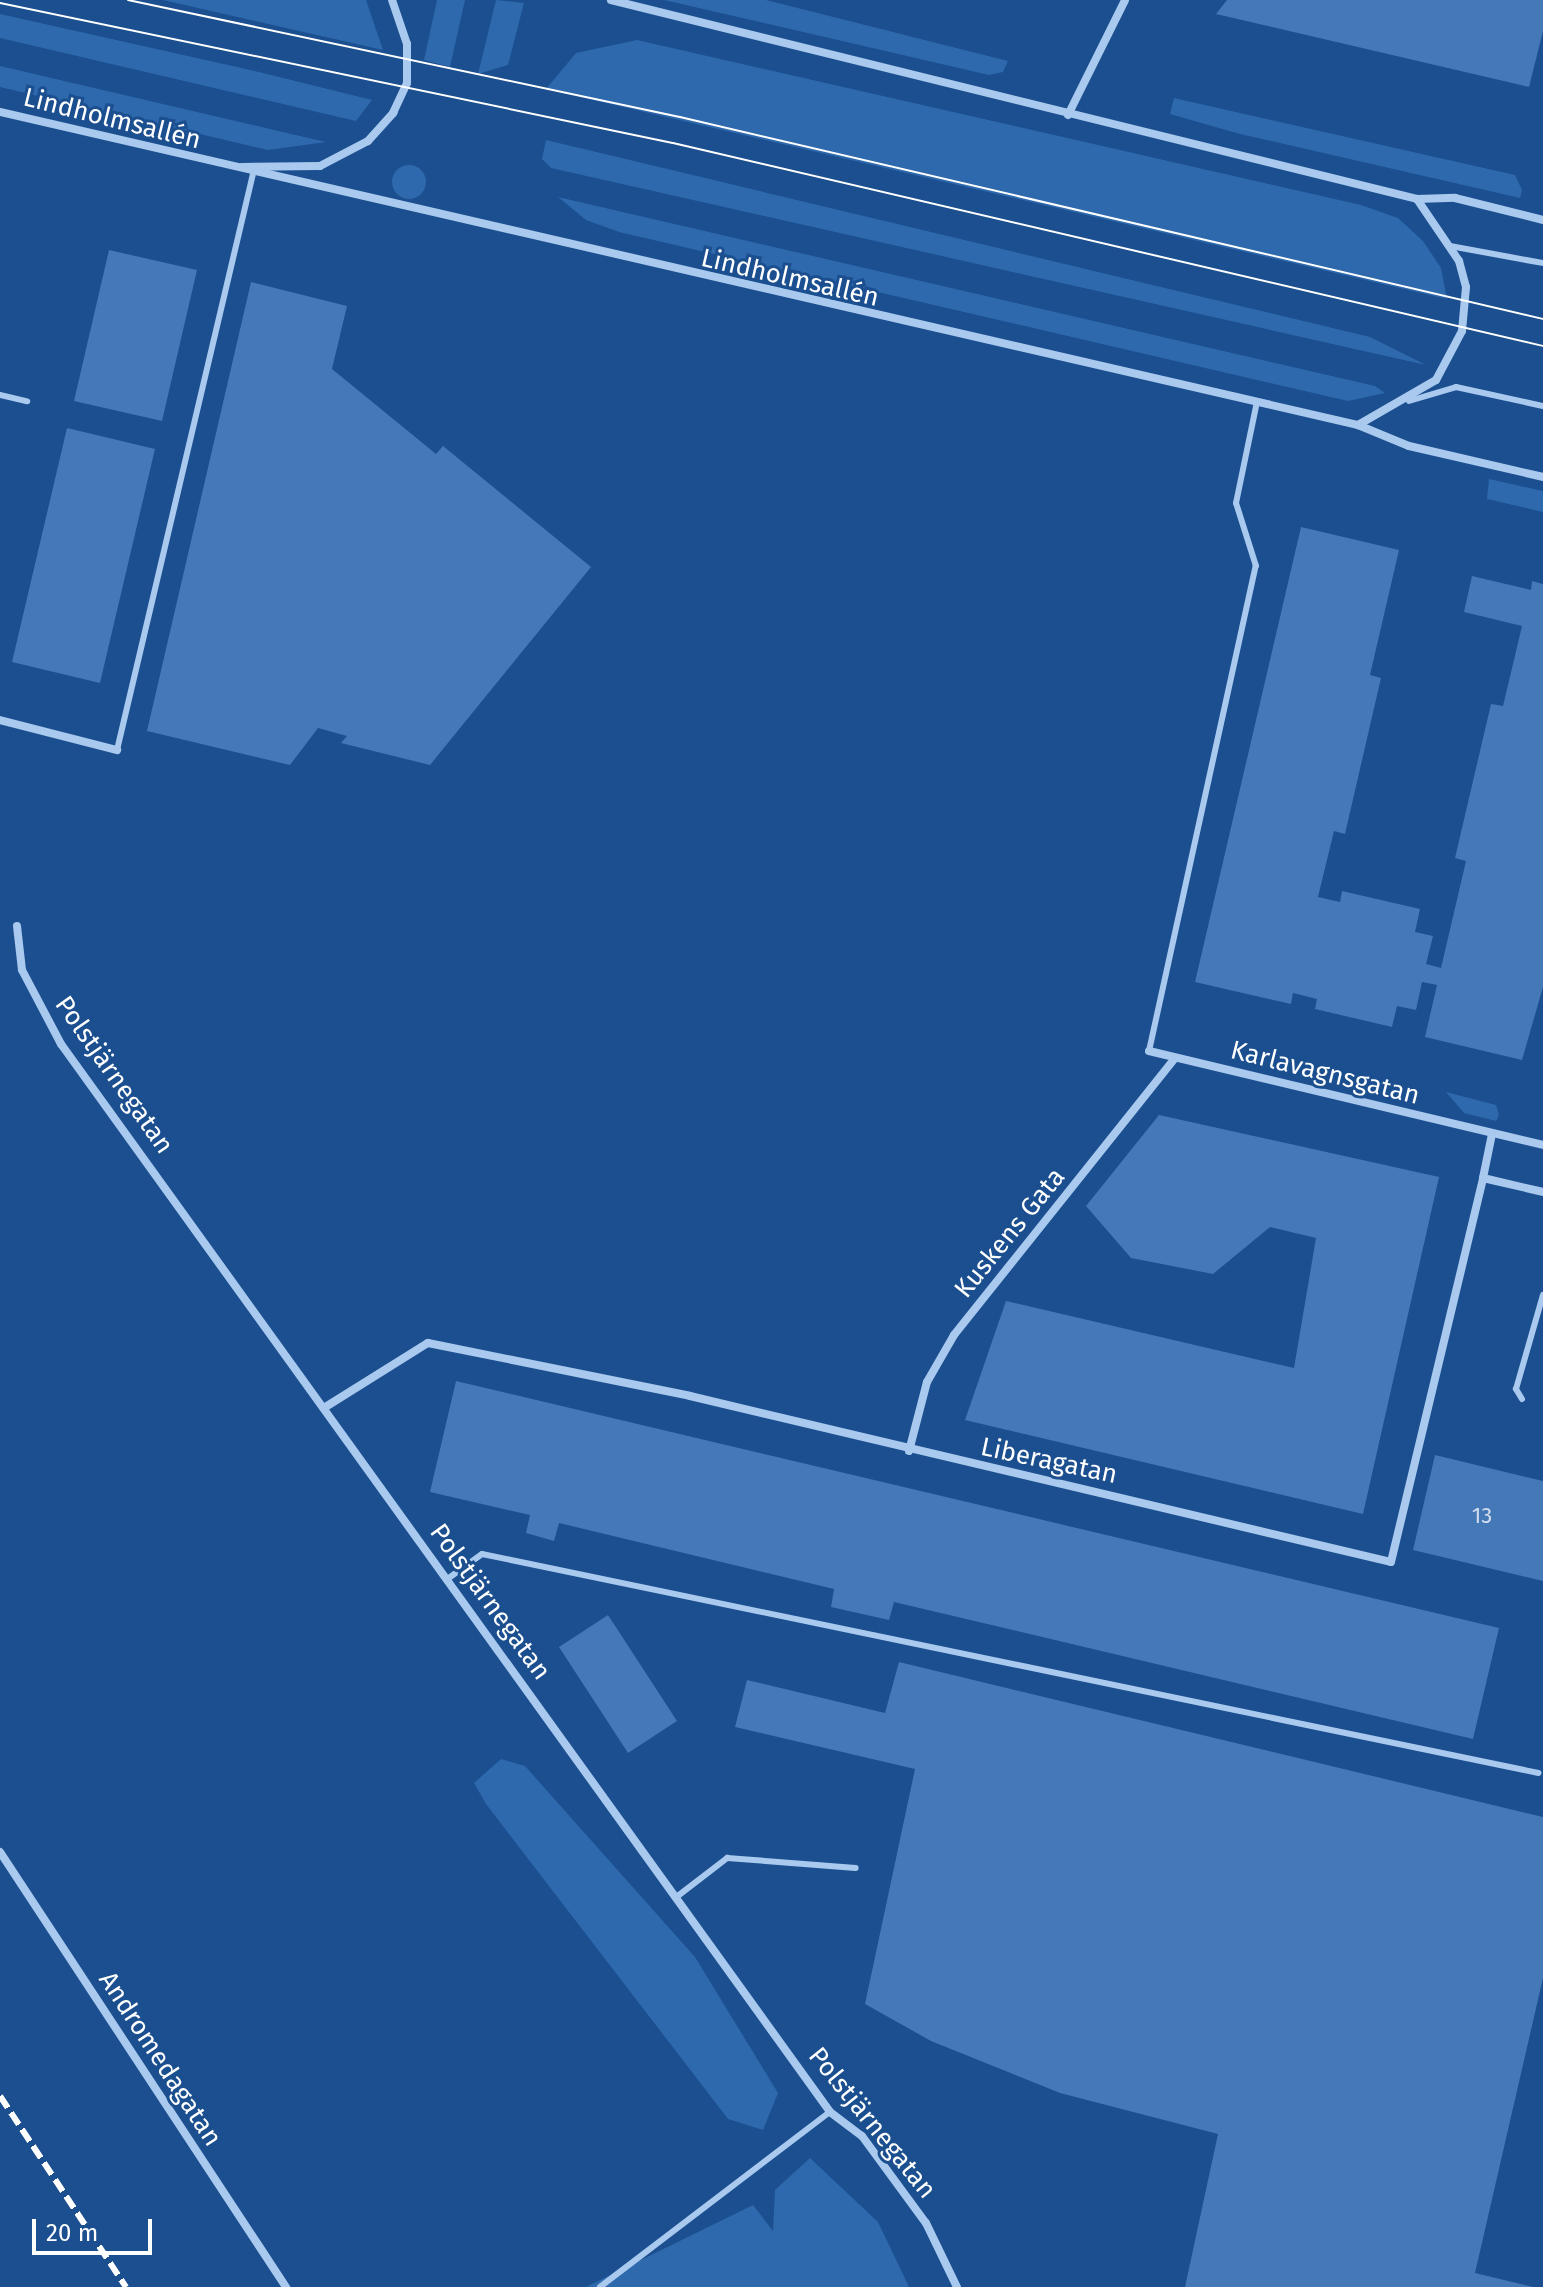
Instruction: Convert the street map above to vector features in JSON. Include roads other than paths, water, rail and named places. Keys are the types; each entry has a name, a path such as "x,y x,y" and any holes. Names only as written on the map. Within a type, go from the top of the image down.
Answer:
{"street":[{"name":"Lindholmsallén","path":"214,165 320,166 368,141 393,113 407,83 407,44 392,0"},
{"path":"611,0 1417,199 1455,198 1543,220"},
{"path":"1068,115 1125,0"},
{"name":"Lindholmsallén","path":"0,112 214,165 1256,406 1358,425 1409,446 1543,477"},
{"path":"1358,425 1409,401 1436,380 1462,331 1466,287 1450,246 1417,199"},
{"path":"0,720 117,750"},
{"name":"Polstjärnegatan","path":"17,926 22,970 61,1044 327,1406 446,1580 679,1895 830,2112 862,2136 926,2223 957,2287"},
{"name":"Karlavagnsgatan","path":"1149,1051 1543,1145"},
{"name":"Kuskens Gata","path":"909,1451 927,1382 954,1335 1175,1058"},
{"path":"1492,1134 1483,1178 1543,1192"},
{"name":"Liberagatan","path":"327,1406 428,1343 690,1396 909,1451 1391,1562 1483,1178"},
{"name":"Andromedagatan","path":"0,1852 286,2287"}],"lane":[{"path":"117,750 253,174"},
{"path":"1450,246 1543,263"},
{"path":"1409,401 1456,387 1543,406"},
{"path":"0,395 27,401"},
{"path":"1149,1051 1256,566 1236,503 1256,406"},
{"path":"1522,1399 1516,1389 1543,1295"},
{"path":"446,1580 482,1554 1539,1773"},
{"path":"679,1895 727,1858 856,1868"},
{"path":"600,2287 830,2112"}],"tram line":[{"path":"128,0 680,117 1543,319"},
{"path":"0,3 673,143 1543,346"}],"railway":[{"path":"0,2096 126,2287"}]}
